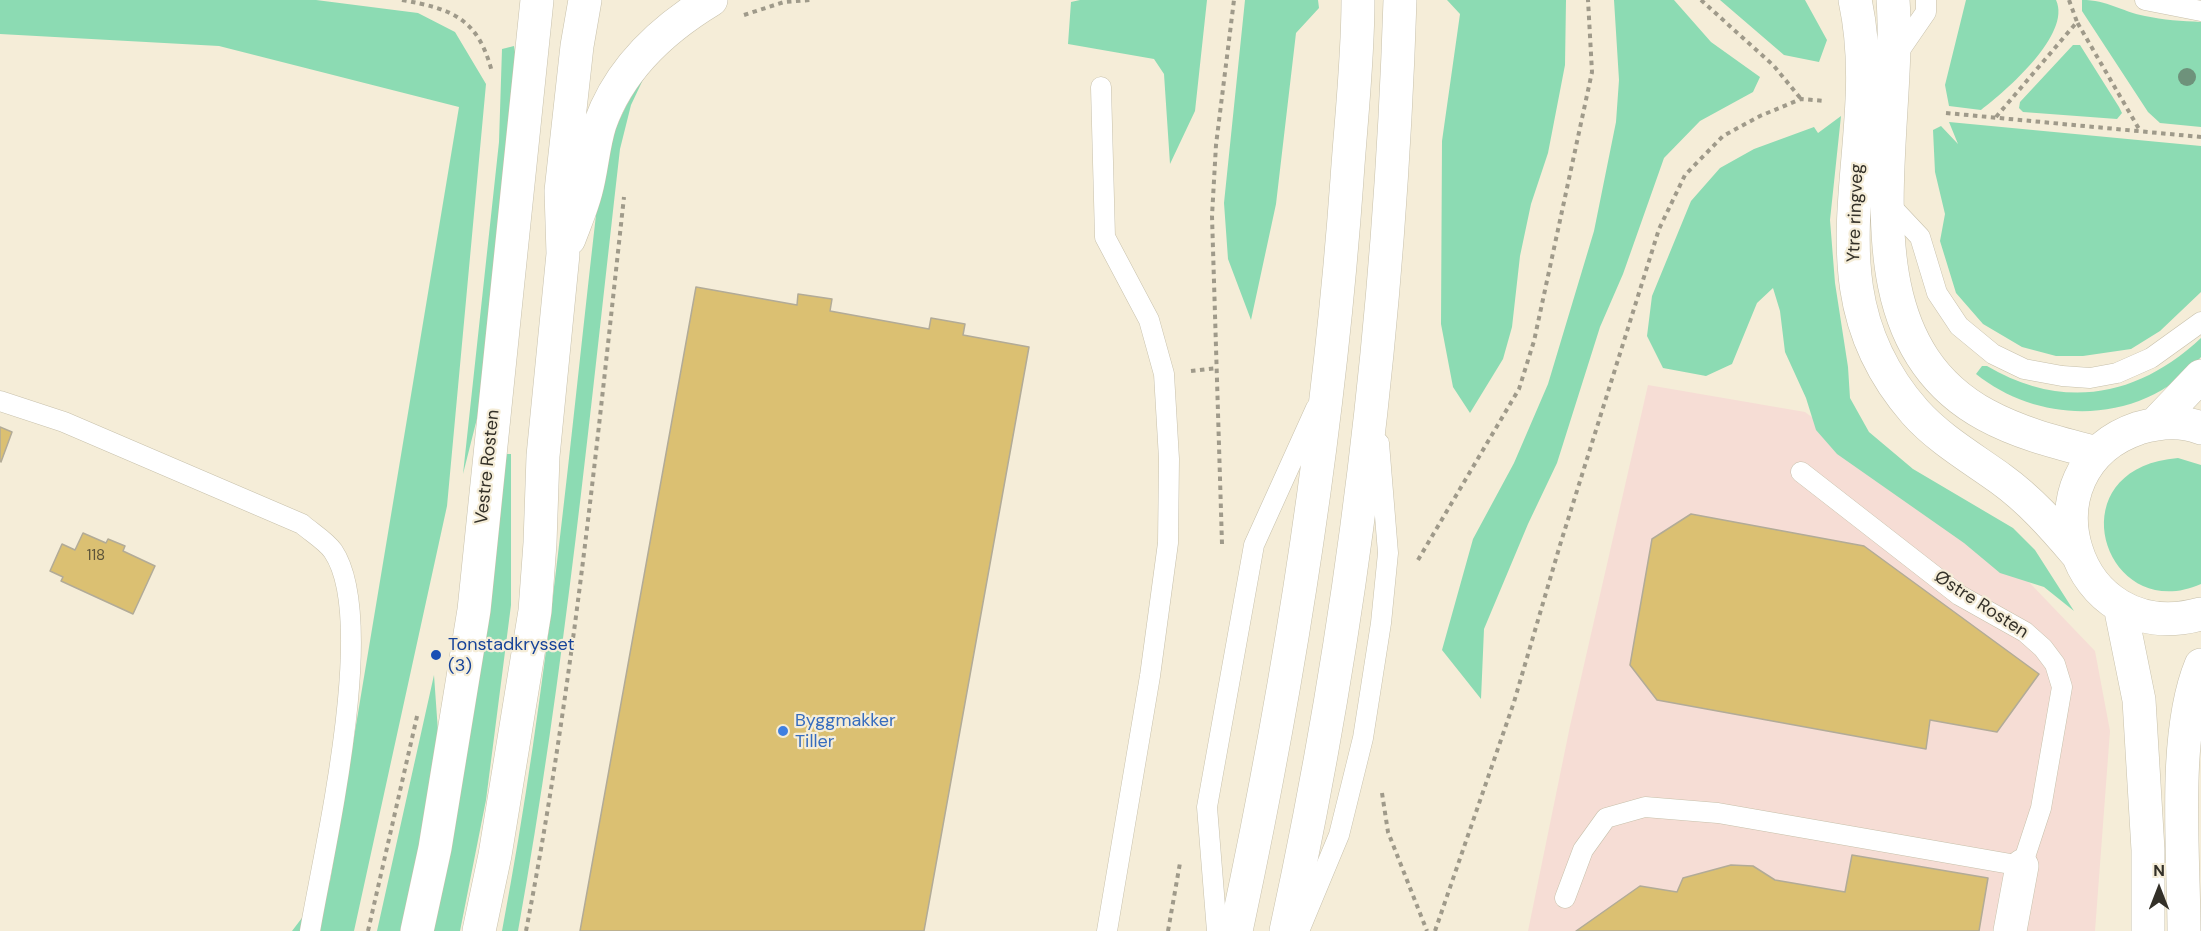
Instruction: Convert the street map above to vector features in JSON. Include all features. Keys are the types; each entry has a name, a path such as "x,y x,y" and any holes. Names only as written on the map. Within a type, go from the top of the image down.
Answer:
{"main road":[{"name":"Vestre Rosten","path":"417,931 435,848 474,610 537,0"},
{"path":"479,931 495,855 535,611 543,456 563,254 561,191 577,46 585,0"},
{"path":"563,254 586,192 601,123 618,87 639,58 660,37 711,0"},
{"name":"Ytre ringveg","path":"1855,0 1861,28 1864,69 1852,232 1853,273 1862,318 1884,371 1916,413 2044,516 2076,553"},
{"name":"Ytre ringveg","path":"1893,0 1895,57 1888,203 1891,269 1900,311 1922,356 1957,396 1986,415 2037,438 2097,453"},
{"path":"1286,931 1329,718 1349,586 1374,388 1383,308 1400,2"},
{"path":"1236,931 1300,586 1328,381 1338,301 1358,5"},
{"path":"2156,423 2201,376"},
{"path":"2201,428 2190,424 2156,423 2124,433 2097,453 2082,475 2073,500 2071,526 2076,553 2086,574 2101,592 2120,606 2149,618 2179,620 2201,614"},
{"path":"2120,606 2139,700 2148,850 2148,931"},
{"path":"2184,931 2183,774 2188,705 2201,665"},
{"name":"Østre Rosten","path":"2010,931 2022,866"}],"lane":[{"path":"1895,57 1926,12 1926,0"},
{"path":"2145,0 2201,11"},
{"path":"1101,87 1105,237 1149,320 1164,374 1169,459 1168,543 1150,676 1107,931"},
{"path":"1888,203 1920,237 1937,293 1959,326 1992,354 2024,369 2090,378 2117,373 2151,358 2201,322"},
{"path":"1217,931 1207,807 1254,545 1328,381"},
{"path":"1299,931 1339,835 1363,738 1381,623 1388,553 1374,388"},
{"path":"0,401 64,422 302,524 333,551 345,581 351,644 346,721 310,931"},
{"name":"Østre Rosten","path":"1801,472 1959,595 2025,632 2043,648 2055,664 2062,687 2040,808 2022,866"},
{"path":"1565,898 1582,850 1606,818 1645,807 1718,813 2022,866"}],"path":[{"path":"402,0 443,8 468,24 487,54 492,74"},
{"path":"1222,551 1212,216 1216,145 1234,0"},
{"path":"1415,565 1519,389 1534,341 1592,72 1588,0"},
{"path":"1701,0 1774,66 1801,99"},
{"path":"2069,0 2077,22 2139,130"},
{"path":"1996,117 2077,22"},
{"path":"1435,931 1514,702 1560,545 1659,229 1685,175 1723,136 1760,116 1801,99 1831,101"},
{"path":"1947,113 2201,137"},
{"path":"526,931 551,800 576,632 625,193"},
{"path":"368,931 418,710"},
{"path":"1381,787 1388,832 1427,931"},
{"path":"1168,931 1182,855"}],"shaded area":[{"path":"1648,385 1805,412 2026,579 2095,651 2110,731 2095,931 1528,931 1570,726"}],"green space":[{"path":"0,0 316,0 418,13 455,32 486,84 447,506 354,931 292,931 330,881 459,107 219,46 0,34"},
{"path":"1080,0 1207,0 1195,111 1170,164 1164,74 1154,59 1068,44 1071,2"},
{"path":"1245,0 1318,0 1319,8 1296,33 1276,204 1251,320 1228,259 1224,203"},
{"path":"1447,0 1566,0 1565,65 1548,153 1531,204 1520,256 1512,327 1503,359 1470,413 1453,387 1441,324 1442,141 1460,14"},
{"path":"1614,0 1674,0 1711,42 1760,77 1753,92 1700,121 1664,158 1623,274 1600,327 1557,463 1528,524 1484,629 1481,699 1442,650 1473,539 1514,463 1548,384 1594,231 1616,122 1619,80"},
{"path":"1720,0 1805,0 1827,40 1819,62 1784,55"},
{"path":"1966,0 2056,0 2058,14 2055,29 2034,61 2006,90 1981,110 1949,106 1945,85"},
{"path":"2082,0 2091,0 2152,17 2201,22 2201,127 2160,123 2148,112 2082,11"},
{"path":"2073,45 2080,45 2119,107 2122,113 2117,119 2023,112 2019,108 2020,102"},
{"path":"514,46 516,58 486,383 463,474 499,142 502,49"},
{"path":"648,69 631,105 620,149 563,639 535,834 518,931 502,931 546,654 599,189 611,140 630,99"},
{"path":"1841,116 1830,220 1835,283 1848,367 1850,398 1869,432 1913,469 2013,528 2035,550 2074,611 2044,587 2000,573 1964,543 1837,454 1816,430 1806,398 1785,352 1780,311 1773,288 1757,303 1732,364 1706,376 1663,368 1647,336 1652,296 1691,201 1720,168 1754,149 1814,127 1818,133"},
{"path":"1949,122 2201,146 2201,292 2160,331 2131,349 2083,356 2056,356 2022,347 1983,324 1956,293 1940,241 1945,214 1935,172 1933,130 1941,126 1958,144"},
{"path":"2201,338 2201,357 2178,379 2151,396 2122,406 2092,411 2061,410 2031,403 2002,391 1976,374 1982,366 1987,366 2015,380 2044,389 2071,392 2099,391 2126,385 2152,374 2177,358"},
{"path":"501,454 511,454 511,605 486,800 460,931 431,931"},
{"path":"2178,458 2201,465 2201,584 2167,591 2139,584 2118,566 2106,541 2105,514 2115,488 2139,468"},
{"path":"434,675 440,760 405,931 377,931"}],"building":[{"path":"696,287 797,305 798,294 832,299 830,311 929,329 931,318 965,324 963,335 1029,347 924,931 580,931"},
{"path":"0,427 12,432 1,462 0,461"},
{"path":"1691,514 1864,546 2039,674 1997,732 1930,720 1926,749 1657,700 1630,665 1652,539"},
{"path":"83,533 106,543 108,539 125,546 123,551 155,566 133,614 61,581 63,577 50,571 62,544 75,550"},
{"path":"1852,855 1988,878 1979,931 1576,931 1640,886 1677,892 1683,878 1731,865 1753,866 1775,880 1845,892"}],"place":[{"name":"Tonstadkrysset (3)","path":"436,655"},
{"name":"Byggmakker Tiller","path":"783,731"}]}
